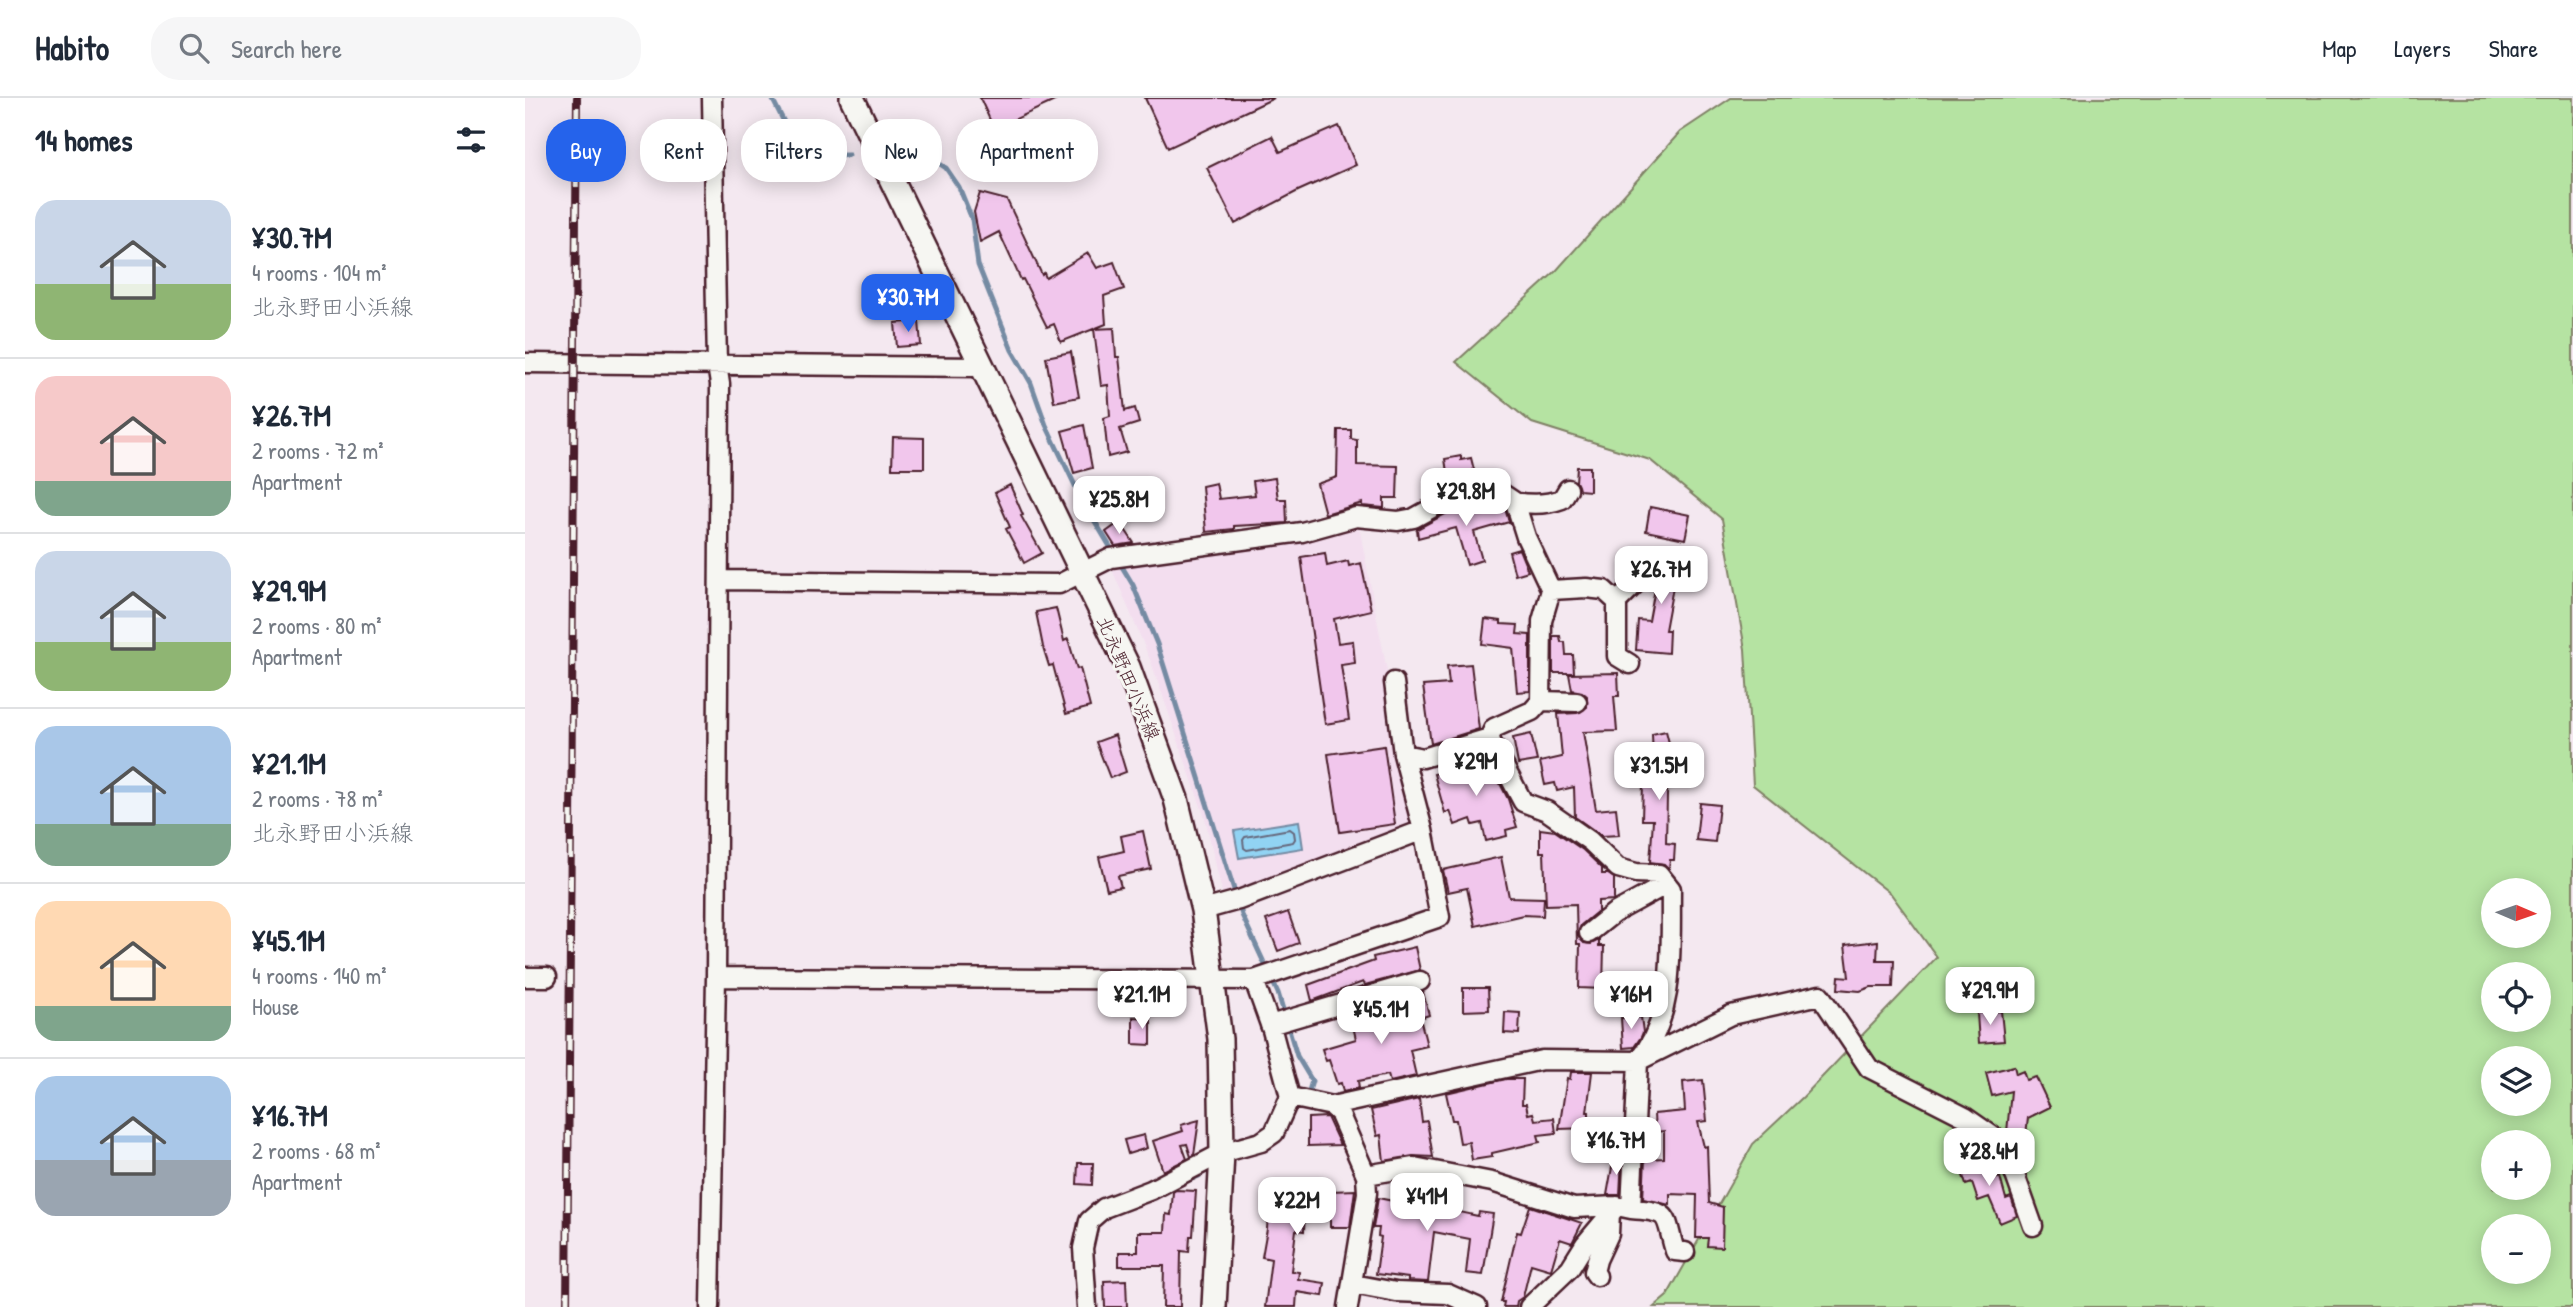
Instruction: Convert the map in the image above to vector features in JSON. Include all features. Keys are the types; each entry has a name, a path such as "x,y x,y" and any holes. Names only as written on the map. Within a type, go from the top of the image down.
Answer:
{"main road":[{"name":"北永野田小浜線","path":"852,98 1128,667 1172,788 1203,910 1220,1040 1222,1153 1214,1307"}],"street":[{"path":"710,1307 716,977 720,384 717,365 712,98"},
{"path":"525,363 983,368"},
{"path":"719,580 1059,584 1119,557 1302,531 1356,517 1398,521 1414,518 1471,487 1490,486 1515,502 1531,505 1562,499 1568,489"},
{"path":"1403,754 1423,758 1489,737 1494,728 1532,711 1541,701 1542,621 1551,590 1526,537 1515,502"},
{"path":"1630,664 1617,656 1617,602 1652,568"},
{"path":"1551,590 1604,590 1617,602"},
{"path":"716,977 1258,978 1440,917 1423,830 1403,754 1394,682"},
{"path":"1541,701 1577,702"},
{"path":"1489,737 1523,802 1547,811 1590,842 1618,868 1636,873 1659,874 1671,890 1666,1003 1648,1049 1638,1061 1620,1209 1597,1260 1594,1272 1597,1276"},
{"path":"1203,910 1232,902 1423,830"},
{"path":"1589,933 1614,913 1667,884"},
{"path":"525,977 547,977"},
{"path":"1258,978 1297,1098"},
{"path":"1273,1024 1420,981"},
{"path":"1329,1106 1542,1060 1638,1061 1731,1015 1820,995 1869,1068 1965,1117 2004,1144 2033,1226"},
{"path":"1087,1307 1083,1248 1089,1221 1104,1208 1151,1190 1222,1153 1261,1142 1274,1133 1297,1098"},
{"path":"1297,1098 1329,1106 1339,1113 1366,1175 1367,1193 1348,1307"},
{"path":"1366,1175 1414,1167 1492,1182 1574,1208 1659,1211 1667,1219 1675,1251 1685,1252"},
{"path":"1529,1307 1570,1268 1620,1209"},
{"path":"1353,1284 1397,1292 1448,1294 1478,1307"}],"shaded area":[{"path":"1358,521 1402,748 1396,750 1413,829 1224,901 1205,818 1151,662 1109,562"}],"green space":[{"path":"1731,98 2573,98 2573,1307 1654,1307 1667,1296 1753,1144 1803,1097 1937,957 1891,894 1753,785 1745,649 1722,519 1650,460 1532,423 1456,362 1556,271 1680,132"}],"water":[{"path":"1299,821 1303,848 1239,858 1234,831"}],"building":[{"path":"980,98 1061,98 1016,119 989,119"},
{"path":"1145,98 1274,98 1168,148"},
{"path":"1339,126 1356,165 1235,224 1207,168 1272,136 1280,152"},
{"path":"980,193 1007,200 1042,275 1044,273 1046,278 1088,253 1097,268 1114,262 1124,289 1104,296 1106,324 1061,342 1054,324 1047,327 999,232 980,242 974,212"},
{"path":"919,321 921,345 897,347 895,323"},
{"path":"1114,328 1125,411 1135,408 1139,423 1120,429 1127,452 1108,457 1104,418 1110,416 1108,385 1101,386 1094,329"},
{"path":"1071,352 1079,397 1054,402 1046,357"},
{"path":"1084,425 1092,468 1074,473 1062,431"},
{"path":"1338,430 1351,430 1351,439 1357,440 1357,465 1398,466 1397,498 1384,498 1384,508 1362,506 1362,503 1325,514 1317,484 1337,477"},
{"path":"893,437 924,438 924,468 892,468"},
{"path":"1461,456 1461,460 1471,458 1475,474 1448,479 1445,459"},
{"path":"1577,467 1590,467 1590,491 1579,490 1576,482"},
{"path":"1275,478 1278,499 1286,499 1287,523 1234,526 1234,529 1206,532 1202,486 1216,483 1219,499 1255,495 1253,481"},
{"path":"1010,485 1023,515 1021,516 1042,553 1024,563 1006,529 1010,527 995,493"},
{"path":"1500,506 1505,509 1509,522 1474,532 1482,560 1467,565 1456,528 1418,538 1417,529 1447,513 1468,507 1470,513 1474,513"},
{"path":"1650,507 1690,515 1685,539 1646,531"},
{"path":"1120,522 1134,543 1115,546 1106,532"},
{"path":"1671,546 1689,551 1681,578 1675,576 1665,630 1669,630 1668,653 1636,650 1638,620 1649,621 1656,583 1661,583"},
{"path":"1519,549 1528,571 1515,575 1509,552"},
{"path":"1325,553 1327,566 1348,561 1349,566 1361,563 1371,610 1334,619 1338,643 1353,641 1355,663 1341,665 1349,720 1325,724 1301,557"},
{"path":"1056,608 1064,641 1068,639 1077,669 1080,668 1090,707 1066,714 1053,665 1049,666 1043,647 1036,612"},
{"path":"1485,619 1518,625 1517,634 1530,635 1530,691 1517,692 1513,648 1482,644"},
{"path":"1553,636 1560,636 1561,642 1565,642 1566,655 1573,655 1574,673 1553,673"},
{"path":"1471,664 1479,729 1431,744 1423,686 1449,684 1447,666"},
{"path":"1618,673 1619,696 1614,696 1617,731 1583,732 1596,810 1616,808 1619,835 1602,836 1575,817 1574,787 1557,791 1555,783 1545,785 1540,762 1562,757 1558,714 1577,713 1587,707 1587,696 1572,690 1569,674"},
{"path":"1666,731 1670,747 1666,843 1675,844 1674,860 1670,860 1669,869 1664,864 1650,862 1653,820 1642,820 1643,783 1654,784 1652,734"},
{"path":"1531,734 1537,761 1518,764 1513,738"},
{"path":"1115,735 1126,772 1110,778 1096,742"},
{"path":"1384,746 1395,824 1340,832 1328,754"},
{"path":"1470,756 1474,770 1490,764 1508,799 1517,827 1506,830 1507,836 1486,841 1482,823 1473,825 1471,819 1455,825 1450,811 1445,813 1434,774 1451,770 1449,762"},
{"path":"1700,803 1719,805 1715,842 1696,840"},
{"path":"1540,829 1555,831 1583,850 1602,868 1602,874 1614,878 1614,900 1598,901 1598,911 1581,925 1578,934 1584,943 1591,944 1599,940 1599,946 1604,946 1603,989 1579,988 1580,944 1577,944 1576,904 1546,905 1544,852 1540,852"},
{"path":"1143,831 1151,869 1118,876 1121,887 1107,890 1099,857 1124,851 1121,836"},
{"path":"1501,857 1509,897 1544,898 1543,916 1523,915 1475,926 1467,888 1448,892 1443,870"},
{"path":"1288,912 1299,943 1278,951 1266,920"},
{"path":"1878,941 1877,960 1894,960 1893,987 1871,987 1860,991 1838,989 1839,976 1849,977 1845,945"},
{"path":"1415,947 1420,970 1365,985 1363,982 1312,1001 1308,985 1374,961 1373,957"},
{"path":"1463,988 1488,988 1489,1010 1463,1011"},
{"path":"1423,992 1429,1015 1420,1018 1427,1046 1410,1050 1416,1076 1390,1082 1388,1075 1358,1081 1359,1088 1343,1092 1341,1083 1337,1084 1329,1060 1326,1061 1322,1049 1356,1039 1352,1022 1404,1007 1402,998"},
{"path":"2001,1011 2004,1041 1979,1043 1977,1013"},
{"path":"1505,1012 1520,1013 1519,1034 1504,1033"},
{"path":"1133,1017 1151,1018 1151,1045 1133,1044"},
{"path":"1641,1017 1641,1037 1634,1047 1623,1048 1621,1018"},
{"path":"2014,1066 2016,1074 2023,1071 2026,1080 2036,1077 2050,1107 2028,1118 2025,1143 2015,1142 2007,1132 2011,1091 1992,1096 1986,1073"},
{"path":"1571,1072 1592,1072 1587,1112 1589,1128 1559,1129 1567,1078 1570,1079"},
{"path":"1506,1079 1523,1079 1522,1104 1526,1104 1528,1114 1533,1113 1535,1120 1554,1118 1556,1133 1538,1135 1540,1142 1492,1153 1492,1157 1472,1160 1469,1142 1460,1143 1456,1120 1452,1120 1446,1093"},
{"path":"1703,1080 1707,1121 1698,1122 1704,1147 1707,1146 1709,1203 1723,1207 1722,1247 1707,1246 1708,1238 1696,1238 1697,1195 1670,1194 1670,1205 1643,1199 1645,1159 1664,1158 1664,1131 1655,1132 1654,1114 1685,1111 1683,1082"},
{"path":"1419,1099 1422,1122 1427,1121 1433,1157 1413,1156 1384,1161 1381,1135 1377,1136 1371,1110"},
{"path":"1327,1117 1340,1145 1308,1146 1308,1118"},
{"path":"1199,1120 1194,1155 1191,1157 1187,1144 1182,1145 1187,1159 1163,1171 1153,1141 1183,1131 1181,1125"},
{"path":"1144,1135 1147,1148 1128,1154 1124,1140"},
{"path":"1614,1156 1622,1157 1620,1195 1607,1195"},
{"path":"1986,1157 1994,1179 2000,1177 2006,1199 2011,1197 2017,1216 2000,1223 1989,1197 1978,1201 1972,1183 1966,1185 1960,1166"},
{"path":"1078,1163 1093,1163 1092,1185 1077,1184"},
{"path":"1418,1182 1436,1187 1437,1183 1455,1187 1450,1210 1478,1216 1479,1212 1493,1214 1483,1275 1466,1273 1470,1239 1434,1232 1428,1282 1376,1274 1381,1237 1378,1236 1379,1228 1373,1228 1378,1198 1413,1205"},
{"path":"1270,1187 1355,1190 1350,1227 1330,1227 1330,1215 1305,1213 1304,1231 1296,1230 1291,1271 1299,1272 1298,1279 1325,1283 1323,1296 1297,1292 1296,1307 1265,1307 1271,1259 1262,1257"},
{"path":"1196,1191 1193,1236 1190,1236 1189,1252 1181,1251 1180,1307 1163,1307 1164,1266 1119,1266 1119,1252 1138,1252 1138,1232 1165,1232 1166,1214 1171,1215 1173,1192"},
{"path":"1530,1206 1582,1223 1572,1243 1560,1239 1551,1270 1531,1264 1523,1297 1517,1301 1516,1307 1503,1307 1504,1302 1501,1302 1517,1232 1521,1233"},
{"path":"1126,1280 1127,1307 1105,1307 1104,1281"}],"waterway":[{"path":"772,98 801,156 849,155"},
{"path":"942,165 959,187 972,219 978,265 1012,350 1031,383 1046,425 1081,498 1133,585 1157,644 1242,915 1278,993 1297,1056 1312,1081 1309,1091"},
{"path":"1182,1183 1199,1176"}],"railway":[{"path":"567,1307 577,98"}]}
